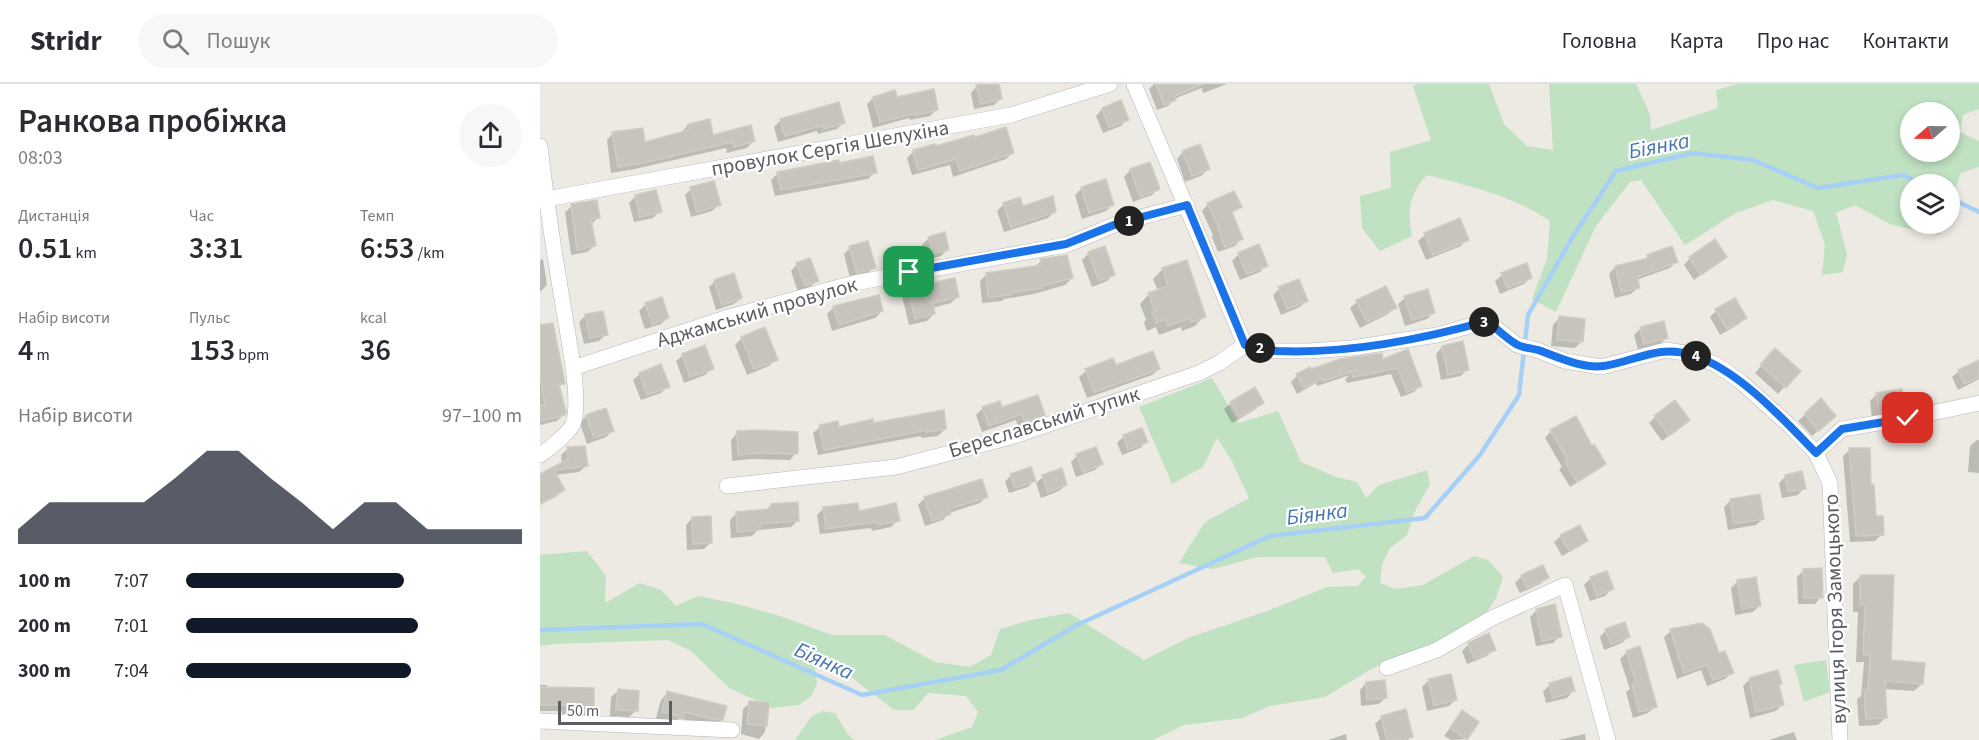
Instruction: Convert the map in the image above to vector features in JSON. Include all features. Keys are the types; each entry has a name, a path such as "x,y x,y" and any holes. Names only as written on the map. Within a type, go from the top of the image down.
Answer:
{"street":[{"name":"провулок Сергія Шелухіна","path":"546,199 1011,115 1110,84"},
{"path":"1134,84 1245,345"},
{"path":"540,146 546,199 573,368 576,406 573,425 540,455"},
{"name":"Аджамський провулок","path":"573,368 725,318 854,283 1066,244 1119,223 1187,205"},
{"name":"вулиця Ігоря Замоцького","path":"1245,345 1274,351 1352,348 1437,335 1487,321 1517,345 1537,350 1565,362 1601,367 1666,350 1691,354 1715,364 1740,381 1790,426 1816,453 1830,483 1840,740"},
{"name":"Береславський тупик","path":"727,486 896,466 1011,437 1199,372 1219,363 1245,345"},
{"path":"1816,453 1842,429 1979,403"},
{"path":"1387,668 1437,650 1492,618 1565,585 1608,740"},
{"path":"540,721 732,730"}],"green space":[{"path":"1417,84 1489,84 1504,124 1527,146 1553,150 1549,84 1636,84 1650,114 1651,130 1718,108 1716,90 1738,84 1979,84 1979,109 1963,115 1960,132 1979,141 1979,167 1961,173 1960,176 1960,174 1900,174 1900,227 1892,225 1855,205 1836,213 1847,254 1843,272 1822,275 1825,244 1813,211 1773,200 1736,213 1685,245 1641,180 1630,182 1596,226 1556,312 1532,299 1547,259 1550,221 1506,198 1427,175 1416,189 1411,203 1412,236 1380,251 1362,228 1360,196 1391,188 1390,152 1431,140 1413,86"},
{"path":"1212,378 1239,423 1278,411 1301,462 1336,477 1357,482 1366,498 1379,485 1427,470 1430,484 1416,509 1407,535 1390,548 1382,564 1380,583 1395,589 1423,585 1474,556 1488,560 1503,577 1496,598 1483,618 1440,644 1373,668 1325,697 1270,706 1242,718 1184,725 1153,740 935,740 972,727 978,712 966,696 928,693 914,710 894,710 833,660 822,662 815,667 817,684 811,696 799,705 772,708 729,688 691,651 668,640 540,646 540,555 587,551 606,576 605,603 640,583 661,590 676,606 698,596 733,603 780,616 832,635 885,635 935,662 970,667 991,655 1000,629 1031,620 1069,613 1144,660 1188,638 1270,610 1327,587 1358,586 1366,577 1358,569 1333,573 1325,557 1258,557 1213,569 1179,563 1205,522 1249,498 1232,461 1217,438 1203,467 1172,484 1139,407"},
{"path":"1826,660 1830,692 1804,702 1794,665"},
{"path":"822,711 835,713 854,740 795,740 811,717"}],"building":[{"path":"976,84 999,84 1002,99 981,104"},
{"path":"1156,84 1203,84 1175,96 1176,100 1164,105"},
{"path":"934,89 938,110 880,122 873,97 895,90 897,97"},
{"path":"1121,100 1129,120 1109,127 1102,108"},
{"path":"839,102 845,123 824,129 823,125 785,136 780,119"},
{"path":"710,119 713,135 751,125 755,141 734,147 732,142 618,167 612,132 643,128 645,142 689,130 688,124"},
{"path":"1006,127 1014,153 960,171 956,159 918,170 913,150 974,135 975,137"},
{"path":"1200,144 1210,169 1192,176 1182,151"},
{"path":"873,156 877,173 781,190 777,172"},
{"path":"1150,162 1160,189 1140,197 1130,169"},
{"path":"1106,179 1114,205 1089,213 1081,187"},
{"path":"714,181 721,205 697,212 690,187"},
{"path":"656,190 662,212 640,217 635,195"},
{"path":"1234,191 1242,207 1232,212 1243,239 1225,247 1207,203"},
{"path":"1053,196 1056,212 1011,227 1003,203 1020,197 1023,206"},
{"path":"597,200 600,218 591,219 596,246 577,250 571,204"},
{"path":"1460,218 1469,240 1433,255 1424,233"},
{"path":"945,232 949,250 933,254 928,237"},
{"path":"1715,239 1727,257 1701,275 1689,257"},
{"path":"868,241 876,268 857,273 849,246"},
{"path":"1259,244 1268,266 1247,274 1238,253"},
{"path":"1105,246 1115,275 1099,281 1088,252"},
{"path":"1672,246 1678,262 1637,277 1640,288 1621,292 1615,266 1649,258 1647,255"},
{"path":"1067,255 1073,278 1042,286 1042,288 988,297 986,273 1042,265 1040,259"},
{"path":"810,258 819,281 805,286 796,263"},
{"path":"1187,260 1206,317 1191,322 1190,318 1168,326 1166,319 1156,323 1152,312 1155,311 1148,293 1168,286 1162,268"},
{"path":"1527,263 1532,278 1507,288 1501,273"},
{"path":"734,273 742,298 722,305 714,280"},
{"path":"955,278 959,297 933,303 935,314 915,319 908,288"},
{"path":"1299,279 1308,301 1287,309 1278,287"},
{"path":"1386,286 1397,308 1367,322 1356,300"},
{"path":"1428,289 1435,313 1412,320 1404,296"},
{"path":"879,295 883,311 839,325 833,306"},
{"path":"662,297 669,318 652,324 645,303"},
{"path":"1735,298 1747,318 1727,329 1715,309"},
{"path":"603,311 608,335 590,338 585,314"},
{"path":"1559,316 1585,319 1583,342 1557,340"},
{"path":"1664,321 1668,338 1644,344 1640,327"},
{"path":"553,323 565,384 559,385 566,412 565,415 540,421 540,405 545,404 540,376 540,325"},
{"path":"765,327 778,360 754,369 741,337"},
{"path":"1463,341 1469,370 1448,375 1442,346"},
{"path":"705,345 714,369 690,377 682,354"},
{"path":"1775,348 1801,371 1786,388 1760,365"},
{"path":"1408,349 1422,386 1407,392 1398,368 1353,377 1351,371 1324,381 1323,378 1304,388 1296,374 1310,367 1311,369 1340,359 1382,353 1383,359"},
{"path":"1153,351 1160,369 1094,392 1085,369 1113,358 1116,365"},
{"path":"1979,360 1979,377 1964,384 1958,370"},
{"path":"661,364 670,387 647,395 639,373"},
{"path":"1255,387 1264,403 1239,417 1230,402"},
{"path":"1902,389 1905,409 1879,413 1876,393"},
{"path":"1038,395 1045,415 1025,422 1022,414 989,426 982,407 1000,401 1002,407"},
{"path":"1821,398 1836,416 1819,431 1804,414"},
{"path":"1675,400 1690,420 1669,436 1654,416"},
{"path":"606,408 614,431 594,438 586,415"},
{"path":"944,410 946,429 927,432 927,430 824,450 819,425 838,421 839,427 873,419 873,423"},
{"path":"1576,416 1592,446 1594,444 1606,464 1577,482 1565,462 1568,460 1550,430"},
{"path":"1142,428 1148,442 1128,450 1123,435"},
{"path":"737,431 798,432 798,454 738,455"},
{"path":"585,446 588,466 554,470 565,490 540,504 540,474 568,459 567,447"},
{"path":"1096,447 1103,464 1083,472 1076,454"},
{"path":"1849,448 1870,448 1871,485 1874,484 1876,516 1883,516 1884,535 1856,536"},
{"path":"1031,467 1036,481 1015,488 1010,474"},
{"path":"1062,468 1067,485 1048,492 1042,475"},
{"path":"1802,471 1806,489 1788,492 1785,475"},
{"path":"982,479 988,497 949,509 951,514 932,521 924,497"},
{"path":"1760,494 1764,519 1734,524 1730,499"},
{"path":"798,502 799,521 760,524 760,530 737,532 736,512 771,509 771,504"},
{"path":"858,503 859,511 896,503 900,521 826,529 823,507"},
{"path":"711,516 712,543 693,544 692,517"},
{"path":"1580,525 1588,541 1569,551 1560,535"},
{"path":"1543,565 1549,578 1527,588 1521,575"},
{"path":"1822,568 1823,598 1804,598 1803,569"},
{"path":"1607,571 1614,589 1597,596 1590,577"},
{"path":"1860,575 1894,575 1891,660 1925,663 1923,684 1885,681 1887,718 1866,719 1864,690 1868,690 1870,655 1863,655 1865,605 1860,605"},
{"path":"1756,577 1761,606 1742,609 1737,580"},
{"path":"1555,604 1562,637 1542,641 1536,609"},
{"path":"1625,622 1630,637 1611,644 1605,629"},
{"path":"1702,623 1710,629 1719,653 1725,651 1734,673 1713,680 1707,665 1684,673 1670,629"},
{"path":"1489,633 1496,650 1474,659 1468,643"},
{"path":"1640,646 1657,707 1639,712 1632,684 1636,683 1626,651"},
{"path":"1778,670 1784,705 1756,712 1749,678"},
{"path":"1451,674 1457,700 1434,705 1428,679"},
{"path":"1571,677 1575,691 1553,698 1549,683"},
{"path":"1385,680 1387,698 1367,700 1366,682"},
{"path":"540,687 594,688 594,710 568,710 568,705 540,705"},
{"path":"618,689 639,691 638,711 616,710"},
{"path":"667,691 727,706 723,720 684,712 683,717 662,712"},
{"path":"749,701 769,703 767,726 747,724"},
{"path":"1406,709 1413,737 1387,740 1381,716"},
{"path":"1462,710 1479,722 1467,740 1450,728"}],"waterway":[{"name":"Біянка","path":"540,630 702,624 862,695 1001,670 1077,625 1270,536 1425,518 1480,455 1519,395 1528,315 1572,238 1616,171 1693,153 1753,160 1818,188 1900,175"},
{"name":"Біянка","path":"1960,203 1979,212"}],"route":[{"path":"909,272 1066,244 1119,223 1187,205 1245,345 1274,351 1352,348 1437,335 1487,321 1517,345 1537,350 1565,362 1601,367 1666,350 1691,354 1715,364 1740,381 1816,453 1842,429 1908,418"}]}
